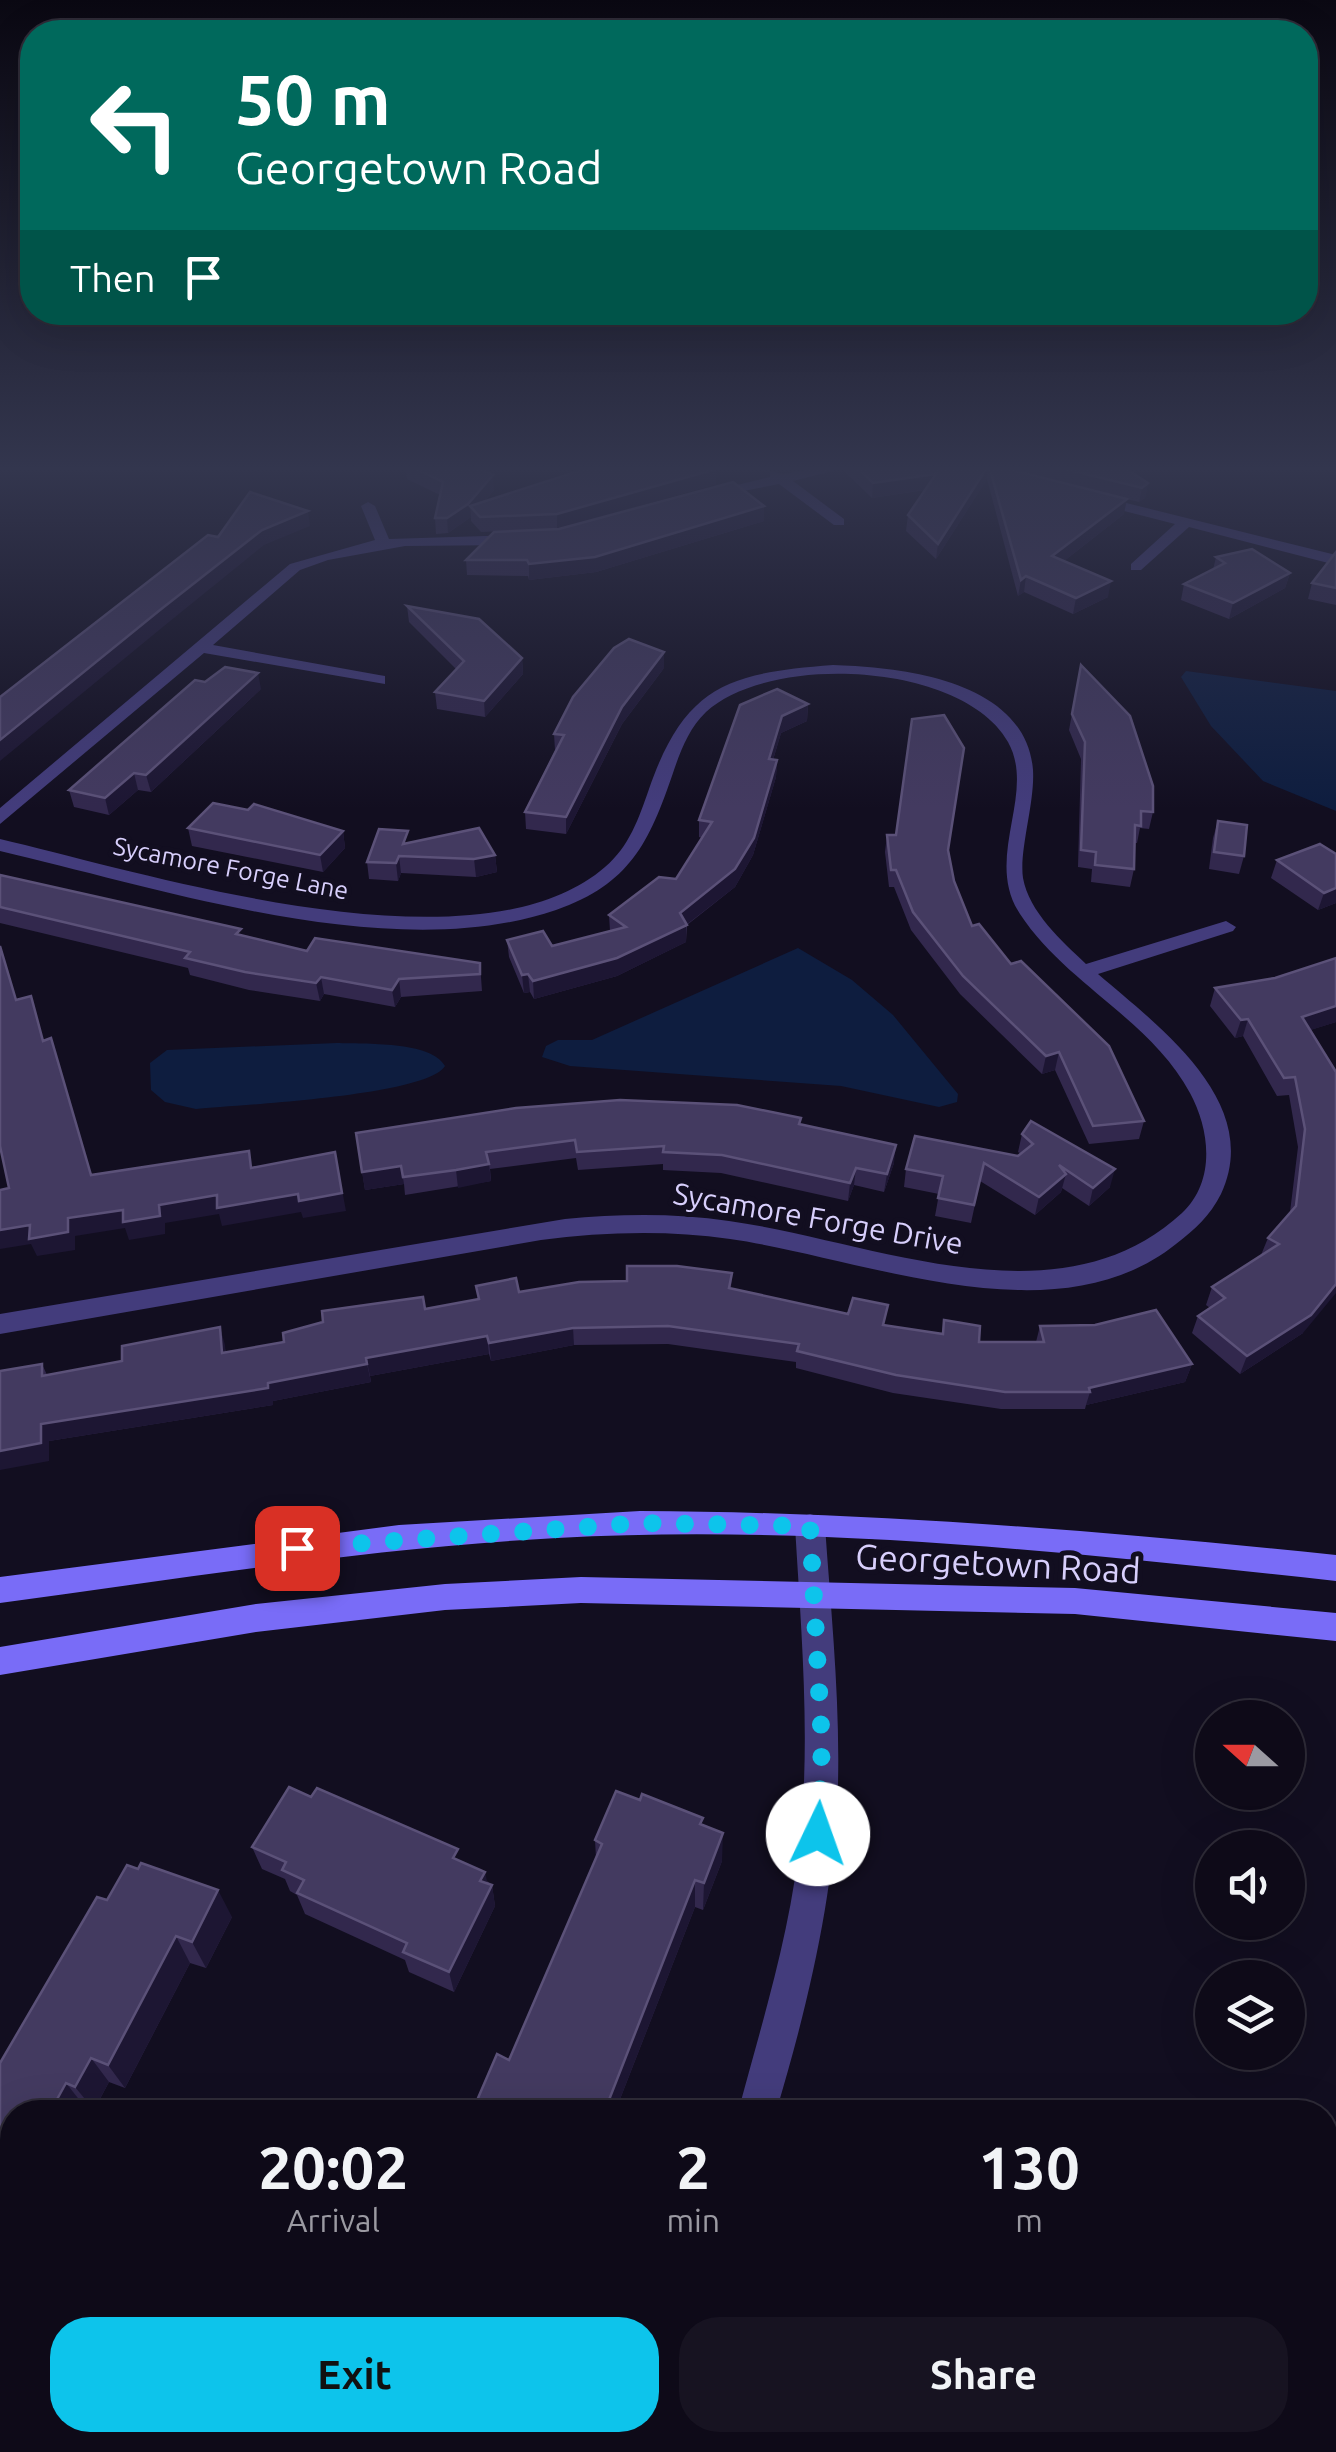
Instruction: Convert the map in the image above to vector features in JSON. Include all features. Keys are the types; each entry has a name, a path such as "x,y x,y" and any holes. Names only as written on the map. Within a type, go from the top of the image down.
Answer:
{"main road":[{"name":"Georgetown Road","path":"0,1590 324,1544 640,1523 810,1526 1048,1538 1336,1568"},
{"name":"Georgetown Road","path":"0,1661 256,1618 445,1597 580,1590 1075,1602 1336,1627"}],"street":[{"path":"0,818 279,580"},
{"path":"197,647 379,680"},
{"name":"Sycamore Forge Lane","path":"0,846 324,915 443,922 510,916 581,892 628,856 640,835 678,734 710,700 732,688 790,672 878,672 959,694 990,712 1016,740 1024,771 1013,877 1016,891 1034,920 1084,971"},
{"path":"1084,971 1226,926"},
{"name":"Sycamore Forge Drive","path":"0,1324 541,1231 604,1225 732,1231 988,1279 1071,1277 1101,1271 1153,1250 1200,1210 1217,1171 1219,1140 1210,1109 1187,1070 1084,971"},
{"path":"760,2100 801,1947 818,1834 822,1744 810,1526"}],"water":[{"path":"1186,671 1336,691 1336,811 1263,781 1211,726 1181,677"},
{"path":"798,948 852,980 893,1015 958,1094 957,1102 939,1107 841,1086 570,1066 542,1057 546,1046 558,1040 592,1040"},
{"path":"337,1043 412,1048 438,1058 445,1066 431,1076 369,1092 250,1105 196,1109 165,1102 151,1090 150,1063 167,1050"}],"building":[{"path":"150,580 198,580 0,740 0,697"},
{"path":"1036,580 1111,581 1076,598"},
{"path":"1191,580 1276,580 1233,603 1184,584"},
{"path":"1336,580 1336,588 1312,583"},
{"path":"407,606 479,619 522,658 484,701 435,692 464,661"},
{"path":"629,639 664,652 622,707 566,817 525,812 564,735 554,734 573,697 614,648"},
{"path":"1081,665 1130,716 1153,786 1153,812 1141,811 1141,826 1135,825 1134,869 1095,865 1096,852 1081,850 1085,742 1072,714"},
{"path":"225,667 258,673 146,775 134,773 105,798 69,790 195,680 205,682"},
{"path":"777,689 808,704 782,716 769,759 777,760 754,838 735,869 680,913 687,925 617,958 533,981 528,974 522,975 507,940 543,931 552,946 626,927 609,915 659,877 676,879 712,822 699,820 740,705"},
{"path":"944,715 964,748 948,850 954,881 972,926 979,924 1011,964 1021,961 1109,1046 1144,1121 1093,1126 1059,1052 1046,1056 963,976 913,912 896,870 891,870 887,835 896,835 912,719"},
{"path":"213,803 248,810 254,804 343,831 320,855 188,828"},
{"path":"1218,821 1247,825 1244,856 1214,852"},
{"path":"479,828 495,855 474,859 399,856 396,863 367,862 379,829 408,831 403,844"},
{"path":"1320,844 1336,854 1336,888 1324,893 1277,860"},
{"path":"0,875 241,929 236,934 307,951 315,938 480,963 480,974 399,979 392,990 321,977 316,983 245,972 185,958 190,952 0,907"},
{"path":"0,946 16,1000 31,996 43,1041 51,1038 91,1175 249,1151 251,1168 335,1152 342,1193 299,1201 298,1194 217,1208 217,1195 159,1205 160,1216 123,1222 123,1210 68,1218 68,1232 29,1239 30,1225 0,1230 0,1190 9,1188 0,1146"},
{"path":"1336,958 1336,1006 1302,1017 1336,1072 1336,1284 1311,1315 1247,1356 1198,1316 1225,1298 1212,1287 1279,1244 1268,1238 1296,1206 1305,1129 1295,1077 1284,1078 1248,1019 1241,1020 1215,988 1275,978"},
{"path":"620,1100 737,1105 801,1118 799,1124 896,1145 887,1174 856,1168 850,1183 722,1155 663,1152 664,1146 577,1152 575,1140 486,1152 489,1164 456,1170 403,1177 401,1166 362,1172 356,1133 516,1108"},
{"path":"1031,1121 1115,1169 1093,1188 1059,1165 1066,1174 1039,1197 984,1163 974,1205 938,1198 943,1176 906,1169 915,1136 1018,1156 1033,1144 1022,1134"},
{"path":"627,1266 677,1266 732,1273 729,1288 848,1314 853,1298 888,1305 883,1325 943,1334 944,1320 980,1326 979,1342 1044,1342 1040,1326 1095,1325 1156,1310 1192,1364 1089,1388 1090,1392 1005,1392 896,1375 797,1351 799,1344 668,1326 573,1328 489,1343 487,1336 366,1358 367,1364 268,1383 268,1388 41,1424 41,1443 0,1451 0,1371 42,1364 42,1376 122,1361 122,1346 220,1327 222,1353 284,1342 283,1333 323,1322 322,1311 423,1297 425,1309 479,1299 476,1286 516,1278 519,1292 579,1282 627,1281"},
{"path":"289,1787 311,1797 317,1788 458,1849 453,1858 485,1872 480,1881 492,1885 449,1972 403,1952 407,1943 297,1893 304,1880 282,1870 286,1862 252,1847"},
{"path":"616,1791 640,1800 642,1794 703,1818 700,1824 723,1833 704,1883 695,1880 609,2100 477,2100 497,2054 509,2060 602,1844 595,1840"},
{"path":"141,1863 218,1890 192,1942 176,1936 108,2065 91,2058 75,2087 66,2083 57,2100 0,2100 0,2063 97,1897 107,1900 127,1865 138,1869"}],"route":[{"path":"297,1548 447,1534 640,1523 810,1526 822,1744 818,1834"}]}
